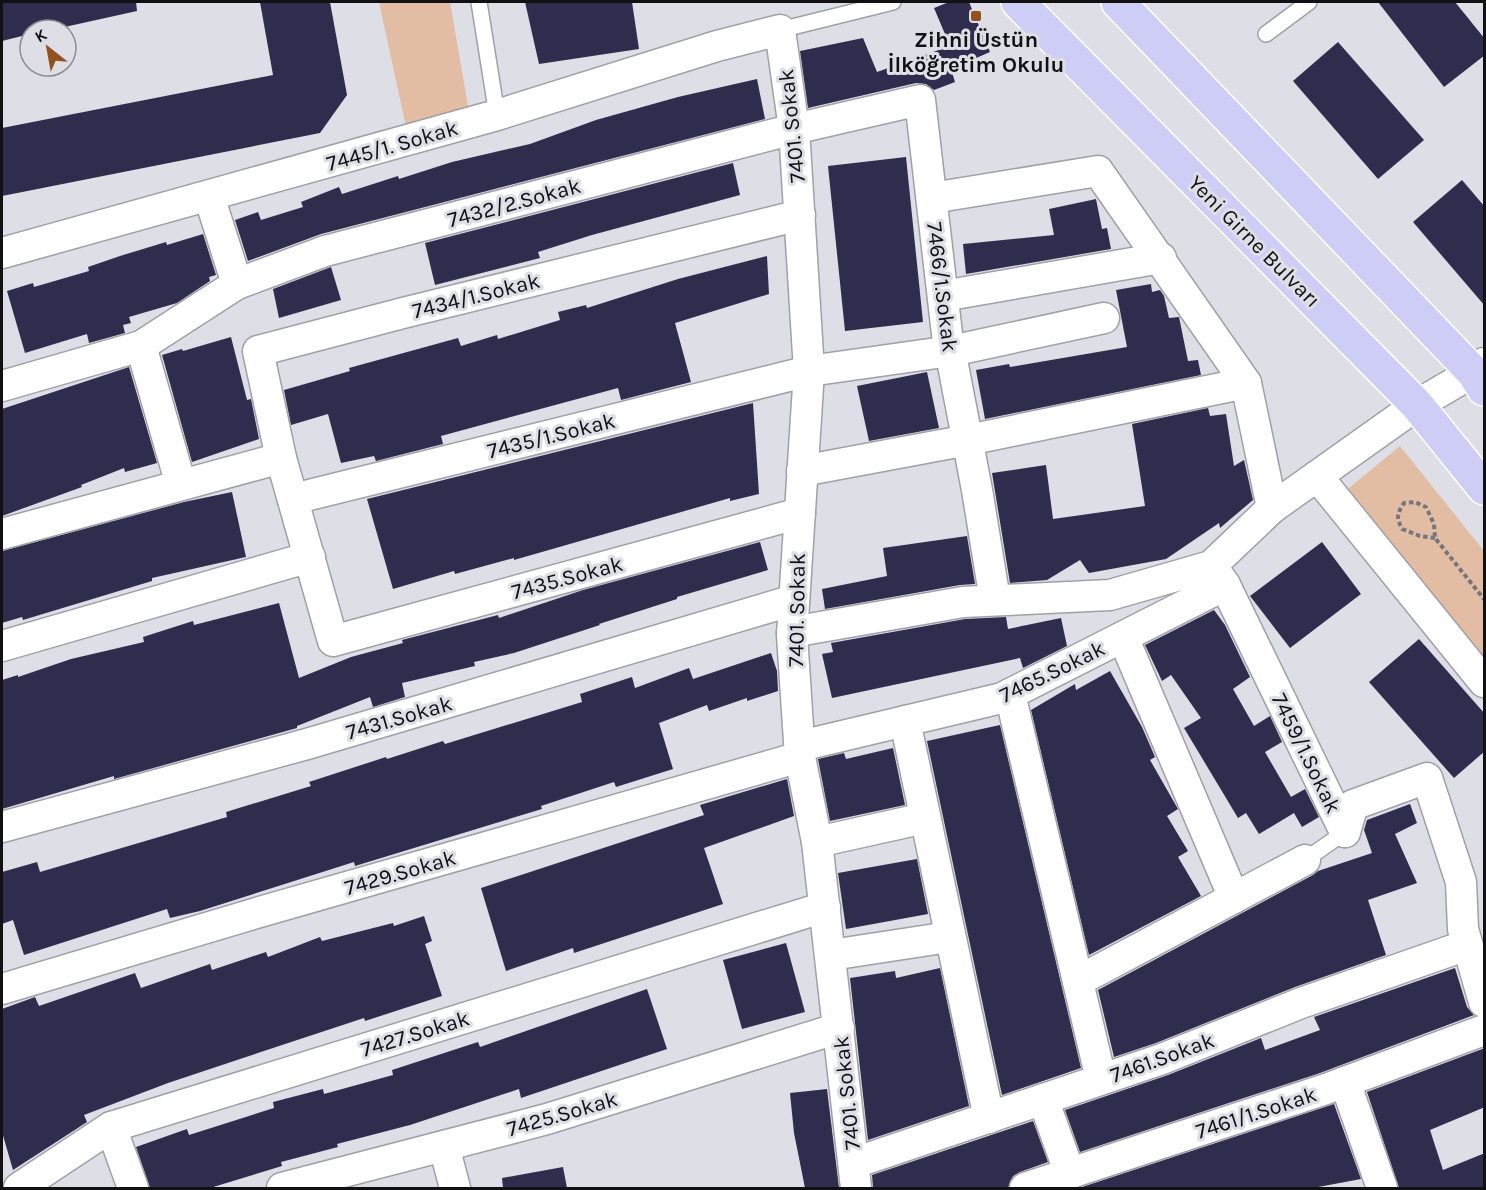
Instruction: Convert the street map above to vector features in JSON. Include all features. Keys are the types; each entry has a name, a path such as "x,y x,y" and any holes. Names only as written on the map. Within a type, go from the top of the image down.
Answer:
{"main road":[{"name":"Yeni Girne Bulvarı","path":"1018,2 1418,405 1485,488"},
{"path":"1118,2 1481,374"}],"street":[{"name":"7445/1. Sokak","path":"2,253 497,115 717,46 780,30"},
{"name":"7401. Sokak","path":"780,30 794,129 809,371 792,632 800,752 817,842 855,1176"},
{"name":"7466/1.Sokak","path":"794,129 920,100 951,351 995,600"},
{"name":"7432/2.Sokak","path":"2,386 141,346 237,284 325,251 794,129"},
{"path":"932,198 1098,171 1161,258 1246,383 1272,508"},
{"path":"209,196 237,284"},
{"name":"7434/1.Sokak","path":"281,458 258,351 800,215"},
{"path":"943,296 1161,258"},
{"name":"7435/1.Sokak","path":"293,499 809,371 951,351 1104,318"},
{"path":"141,346 181,485"},
{"path":"792,632 963,602 1110,595 1218,576 1272,508 1418,405 1481,374"},
{"path":"802,471 968,440 1246,383"},
{"path":"2,534 281,458 309,557 2,646"},
{"path":"1317,476 1485,682"},
{"name":"7435.Sokak","path":"309,557 333,641 800,513"},
{"name":"7465.Sokak","path":"800,752 904,721 1002,698 1122,637 1218,576"},
{"name":"7459/1.Sokak","path":"1218,576 1345,832"},
{"name":"7431.Sokak","path":"2,827 308,744 794,600"},
{"path":"1122,637 1234,898"},
{"path":"1010,694 1101,1079"},
{"path":"904,721 989,1118"},
{"name":"7429.Sokak","path":"2,989 800,752"},
{"name":"7459/1.Sokak","path":"1345,832 1353,805 1427,778 1461,882 1473,889 1463,930 1482,985"},
{"path":"817,842 925,818"},
{"path":"1078,981 1305,860"},
{"name":"7427.Sokak","path":"19,1188 111,1127 825,907"},
{"path":"831,955 949,937"},
{"name":"7461.Sokak","path":"855,1176 989,1118 1162,1059 1301,1003 1467,945"},
{"name":"7425.Sokak","path":"283,1188 547,1119 839,1028"},
{"name":"7461/1.Sokak","path":"1025,1188 1345,1082 1485,1030"},
{"path":"1345,1082 1379,1188"},
{"path":"1043,1099 1070,1174"},
{"path":"111,1127 133,1188"},
{"path":"444,1146 455,1188"},
{"path":"2,1184 3,1188"}],"lane":[{"path":"479,2 497,115"},
{"path":"780,30 893,2"},
{"path":"1266,34 1310,2"},
{"path":"1305,860 1345,832"}],"path":[{"path":"1435,538 1420,536 1402,529 1397,520 1397,514 1404,503 1415,502 1426,507 1434,524 1435,538 1485,599"}],"shaded area":[{"path":"379,2 450,2 470,117 408,136"},
{"path":"1400,446 1484,551 1484,692 1332,502"}],"building":[{"path":"2,2 136,2 137,11 78,24 78,18 18,18 18,37 2,41"},
{"path":"260,2 330,2 347,95 320,133 2,196 2,128 273,75"},
{"path":"525,2 632,2 639,49 539,64"},
{"path":"949,2 969,2 990,52 951,69 955,82 934,90 926,84 916,83 808,108 800,51 863,38 877,72 950,46 934,8"},
{"path":"1378,2 1455,2 1485,39 1485,55 1444,87"},
{"path":"1338,42 1424,140 1378,179 1293,81"},
{"path":"757,79 765,119 321,234 248,261 235,220 258,212 261,220 303,207 301,202 339,187 342,194 398,176 399,179 452,162 530,144 596,120 678,97"},
{"path":"906,157 923,322 845,331 828,166"},
{"path":"733,163 740,195 538,252 540,258 435,285 425,243"},
{"path":"1462,180 1485,207 1485,306 1413,222"},
{"path":"1096,199 1102,229 1107,228 1111,249 966,274 963,244 1054,235 1049,209"},
{"path":"203,234 216,275 209,277 210,281 177,303 129,317 131,323 123,325 125,333 89,343 87,334 25,353 7,291 33,283 34,287 89,271 88,267 120,256"},
{"path":"767,256 769,294 675,323 691,382 621,400 618,388 441,436 443,444 376,461 374,456 341,463 328,414 291,425 284,390 350,371 349,368 458,338 461,346 497,335 498,339 560,320 558,312 586,305 587,308 678,279"},
{"path":"331,267 341,300 279,318 273,289"},
{"path":"1151,284 1152,292 1160,290 1164,296 1169,318 1179,317 1188,361 1198,360 1201,375 985,419 976,370 1009,364 1010,367 1127,347 1116,290"},
{"path":"231,337 247,400 251,399 259,439 192,462 162,355"},
{"path":"129,367 157,463 125,472 124,468 81,485 82,487 2,516 2,409"},
{"path":"927,372 939,428 869,441 857,386"},
{"path":"753,403 759,494 730,501 730,498 514,560 514,558 455,574 454,571 393,589 367,499"},
{"path":"1208,408 1210,416 1226,414 1234,466 1244,460 1253,500 1220,528 1219,523 1166,559 1089,573 1080,560 1047,580 1010,583 992,473 1046,465 1053,519 1145,506 1132,424"},
{"path":"232,492 246,557 152,578 152,581 23,620 22,617 2,623 2,551 184,502"},
{"path":"967,536 975,584 825,609 822,589 887,576 883,548"},
{"path":"760,542 768,570 677,597 677,599 514,653 474,662 475,666 402,683 405,697 373,707 370,697 297,726 297,728 114,779 114,776 2,809 2,680 71,659 144,642 143,637 193,621 194,625 279,603 299,678 351,657 403,643 402,640 498,615 499,618 583,590"},
{"path":"1322,542 1361,594 1290,648 1250,596"},
{"path":"1214,610 1225,625 1250,677 1233,689 1254,726 1270,716 1282,742 1265,752 1291,797 1305,789 1319,817 1302,827 1294,813 1259,834 1246,813 1238,818 1184,728 1201,718 1171,675 1162,681 1145,645"},
{"path":"1006,617 1008,629 1061,618 1067,646 1023,668 1020,658 832,698 822,654 833,652 831,643 965,619"},
{"path":"1419,639 1485,714 1485,751 1454,778 1369,682"},
{"path":"771,653 777,671 778,691 747,701 747,698 709,711 707,705 659,723 673,769 616,787 614,782 541,806 542,809 355,866 354,862 200,911 170,918 167,909 24,955 13,920 2,924 2,872 37,862 40,872 227,817 226,812 311,786 309,782 386,757 387,759 443,741 445,744 582,702 580,694 632,677 635,688 689,668 693,679"},
{"path":"1110,671 1142,727 1155,757 1150,760 1178,809 1167,816 1188,851 1178,857 1201,896 1089,955 1031,710 1075,684 1076,690"},
{"path":"1000,725 1081,1068 1002,1095 927,741"},
{"path":"893,748 905,805 830,821 818,759 844,753 846,759"},
{"path":"787,779 794,816 704,848 723,904 574,953 573,948 506,971 481,888 704,815 700,805"},
{"path":"1410,804 1417,823 1395,834 1417,883 1368,900 1386,955 1295,987 1156,1043 1114,1057 1098,990 1318,871 1372,853 1364,830 1367,820"},
{"path":"917,859 928,914 846,929 838,873"},
{"path":"424,916 432,941 425,944 442,996 365,1021 364,1018 246,1057 168,1083 84,1115 87,1122 13,1170 2,1132 2,1009 35,997 39,1006 135,973 141,988 210,964 212,970 266,952 268,957 320,937 322,941 393,923 394,926"},
{"path":"786,943 805,1012 742,1029 723,960"},
{"path":"940,968 969,1106 868,1140 850,978 895,971 896,978"},
{"path":"1455,968 1467,1007 1474,1015 1320,1073 1080,1152 1065,1110 1168,1075 1261,1038 1265,1050 1320,1030 1314,1017"},
{"path":"647,989 667,1049 521,1098 519,1089 410,1125 337,1144 338,1147 281,1162 282,1166 210,1188 150,1188 136,1147 187,1129 189,1135 274,1108 273,1102 323,1089 324,1094 393,1075 392,1070 478,1042 480,1047"},
{"path":"1485,1048 1485,1107 1430,1130 1443,1170 1485,1153 1485,1188 1399,1188 1367,1092"},
{"path":"827,1089 839,1188 805,1188 794,1133 790,1093"},
{"path":"1334,1104 1361,1179 1313,1188 1079,1188"},
{"path":"1033,1121 1048,1162 1013,1176 1008,1188 873,1188 872,1175"},
{"path":"563,1167 567,1188 503,1188 502,1178"}],"place":[{"name":"Zihni Üstün İlköğretim Okulu","path":"976,16"}]}
